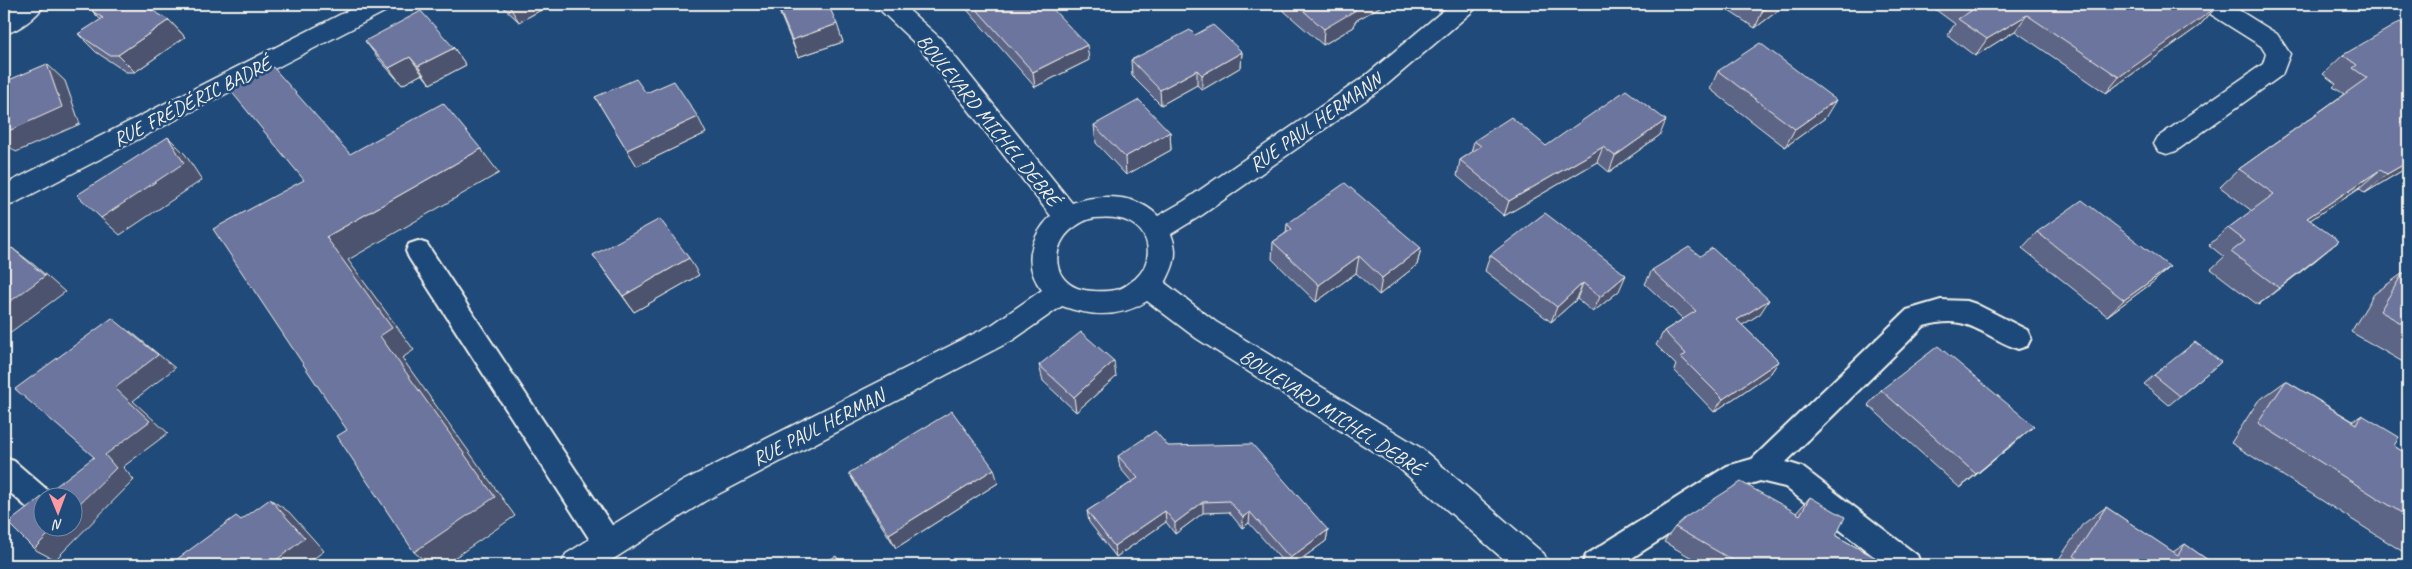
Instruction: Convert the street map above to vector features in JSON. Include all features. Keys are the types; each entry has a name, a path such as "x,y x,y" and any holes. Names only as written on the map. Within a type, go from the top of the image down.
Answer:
{"street":[{"path":"4,26 33,4"},
{"name":"RUE FRÉDÉRIC BADRÉ","path":"4,197 380,4"},
{"name":"BOULEVARD MICHEL DEBRÉ","path":"888,4 931,44 1067,217"},
{"name":"RUE PAUL HERMANN","path":"1156,230 1193,208 1374,82 1466,4"},
{"path":"2166,144 2273,68 2276,61 2278,54 2269,40 2212,4"},
{"path":"1116,207 1139,215 1156,230 1162,244 1162,259 1158,273 1148,286 1129,298 1106,304 1082,302 1061,292 1046,275 1042,254 1050,233 1067,217 1091,208 1116,207"},
{"name":"BOULEVARD MICHEL DEBRÉ","path":"1148,286 1206,330 1410,458 1533,565"},
{"name":"RUE PAUL HERMAN","path":"577,565 694,491 1003,332 1061,292"}],"lane":[{"path":"418,251 609,545"},
{"path":"1760,469 1916,318 1941,311 1967,312 2018,338"},
{"path":"1596,565 1737,475 1760,469 1792,476 1907,565"},
{"path":"4,470 32,494"}],"building":[{"path":"103,4 141,4 169,20 118,55 109,55 78,34 103,18 92,11"},
{"path":"777,4 828,4 837,24 792,40"},
{"path":"972,4 1048,4 1087,45 1033,72"},
{"path":"1296,4 1358,4 1352,7 1356,10 1324,29"},
{"path":"1753,4 1772,4 1763,10"},
{"path":"1961,4 2215,4 2210,7 2214,9 2119,77 2027,15 1987,39 1958,19 1971,11"},
{"path":"421,11 454,48 418,66 410,57 389,68 365,41"},
{"path":"2400,22 2408,28 2408,162 2387,174 2380,170 2307,218 2339,241 2279,288 2231,252 2245,241 2228,228 2274,194 2239,169 2367,78 2353,68 2357,65 2343,55"},
{"path":"1213,25 1242,52 1202,75 1197,70 1160,90 1131,60 1190,30 1195,35"},
{"path":"1760,43 1836,100 1795,129 1718,71"},
{"path":"47,64 62,107 4,133 4,82"},
{"path":"272,66 350,154 443,103 481,149 326,237 392,328 380,336 495,497 414,552 337,436 347,430 213,229 304,180 230,90"},
{"path":"636,79 646,93 674,81 698,117 627,150 595,97"},
{"path":"1626,90 1666,120 1615,156 1603,147 1509,201 1460,160 1481,146 1474,141 1511,117 1546,146"},
{"path":"1139,100 1170,132 1125,157 1094,125"},
{"path":"168,137 184,163 101,218 77,195"},
{"path":"1345,183 1421,248 1382,278 1359,256 1319,285 1273,242 1292,229 1287,224"},
{"path":"2082,200 2170,267 2124,300 2037,232"},
{"path":"1545,213 1626,275 1600,297 1583,283 1557,307 1490,255"},
{"path":"660,219 689,258 623,296 593,255"},
{"path":"1689,247 1700,256 1712,248 1769,300 1737,320 1779,361 1723,399 1681,357 1686,354 1664,331 1696,311 1652,270"},
{"path":"12,248 45,276 4,306 4,253"},
{"path":"2403,273 2408,276 2408,327 2380,311"},
{"path":"112,318 158,355 115,388 150,421 105,455 116,468 82,501 82,486 56,486 94,457 15,389"},
{"path":"1081,332 1114,361 1074,397 1039,365"},
{"path":"2195,342 2221,362 2180,396 2154,375"},
{"path":"1938,346 2034,426 1976,474 1881,390"},
{"path":"2286,381 2357,424 2362,415 2399,437 2394,446 2408,455 2408,517 2258,423"},
{"path":"952,411 994,469 889,534 849,473"},
{"path":"1155,431 1168,446 1252,444 1328,530 1290,558 1250,512 1243,517 1229,501 1203,502 1175,523 1165,511 1114,546 1087,511 1138,478 1118,456"},
{"path":"1741,482 1800,515 1810,497 1845,517 1836,536 1889,565 1741,565 1675,527 1686,517"},
{"path":"270,499 305,538 270,565 169,565 236,516 241,520"},
{"path":"32,505 32,536 47,536 34,549 8,523"},
{"path":"2106,507 2178,555 2185,544 2215,565 2088,565 2074,556"},
{"path":"836,556 842,565 820,565"},
{"path":"1075,559 1080,565 1066,565"}]}
